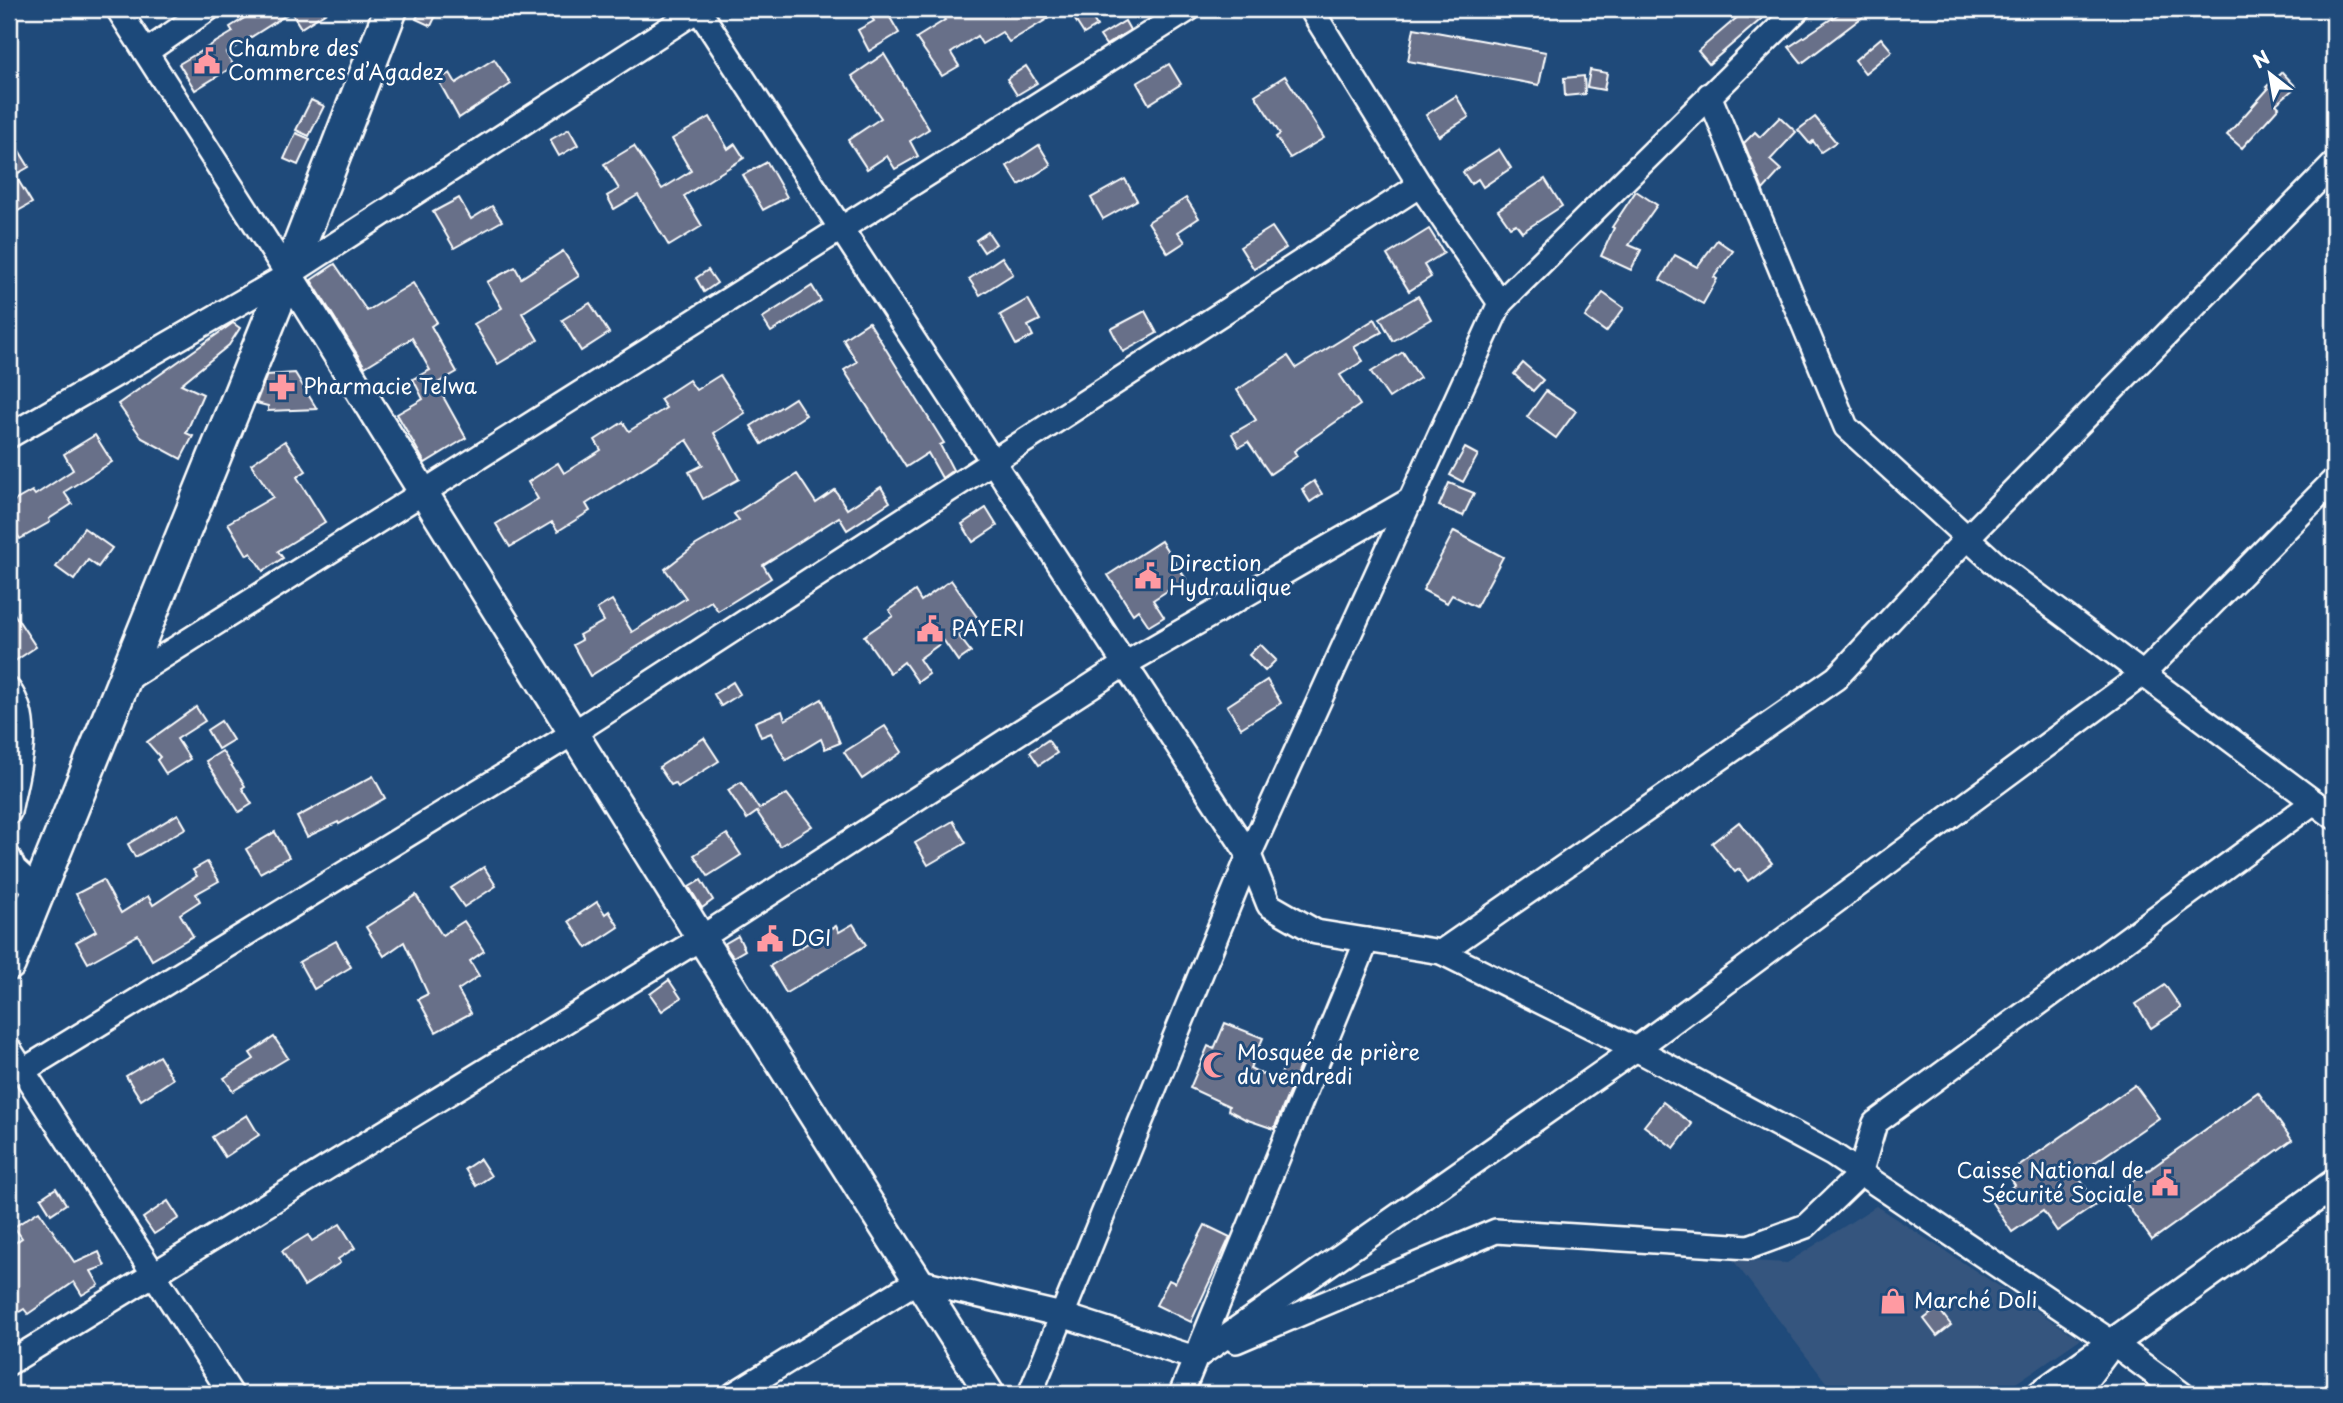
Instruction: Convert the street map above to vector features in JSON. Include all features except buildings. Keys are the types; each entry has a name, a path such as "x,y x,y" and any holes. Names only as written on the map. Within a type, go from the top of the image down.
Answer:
{"main road":[{"path":"9,964 288,275 391,9"}],"street":[{"path":"118,9 425,492 701,938 990,1394"},
{"path":"146,52 208,9"},
{"path":"9,436 288,275 699,9 1249,855 1269,905 1316,932 1441,952 1636,1049 1832,1154 2113,1343 2182,1394"},
{"path":"121,683 1189,9"},
{"path":"1311,9 1420,185 1500,303"},
{"path":"1030,1394 1249,855 1500,303 1798,9"},
{"path":"1709,95 1846,427 1997,565 2334,817"},
{"path":"1441,952 1836,678 1967,538 2334,164"},
{"path":"24,1070 575,732 1420,185"},
{"path":"1195,1358 1636,1049 2143,674 2334,480"},
{"path":"9,1363 701,938 1125,664 1412,499"},
{"path":"9,690 21,720 22,739 9,812"},
{"path":"734,1394 917,1281 1062,1315 1195,1358 1496,1231 1749,1247 1806,1226 1860,1174 1875,1123 2314,802"},
{"path":"9,858 14,869 38,891"},
{"path":"1181,1394 1367,940"},
{"path":"9,1049 231,1394"},
{"path":"2042,1394 2334,1184"},
{"path":"2076,1394 2113,1343"}],"shaded area":[{"name":"Marché Doli","path":"1876,1206 2080,1339 2000,1394 1835,1394 1733,1260 1787,1263"}],"place":[{"name":"Chambre des Commerces d’Agadez","path":"207,61"},
{"name":"Pharmacie Telwa","path":"282,387"},
{"name":"Direction Hydraulique","path":"1148,576"},
{"name":"PAYERI","path":"930,629"},
{"name":"DGI","path":"770,939"},
{"name":"Mosquée de prière du vendredi","path":"1216,1065"},
{"name":"Caisse National de Sécurité Sociale","path":"2165,1183"},
{"name":"Marché Doli","path":"1893,1301"}]}
